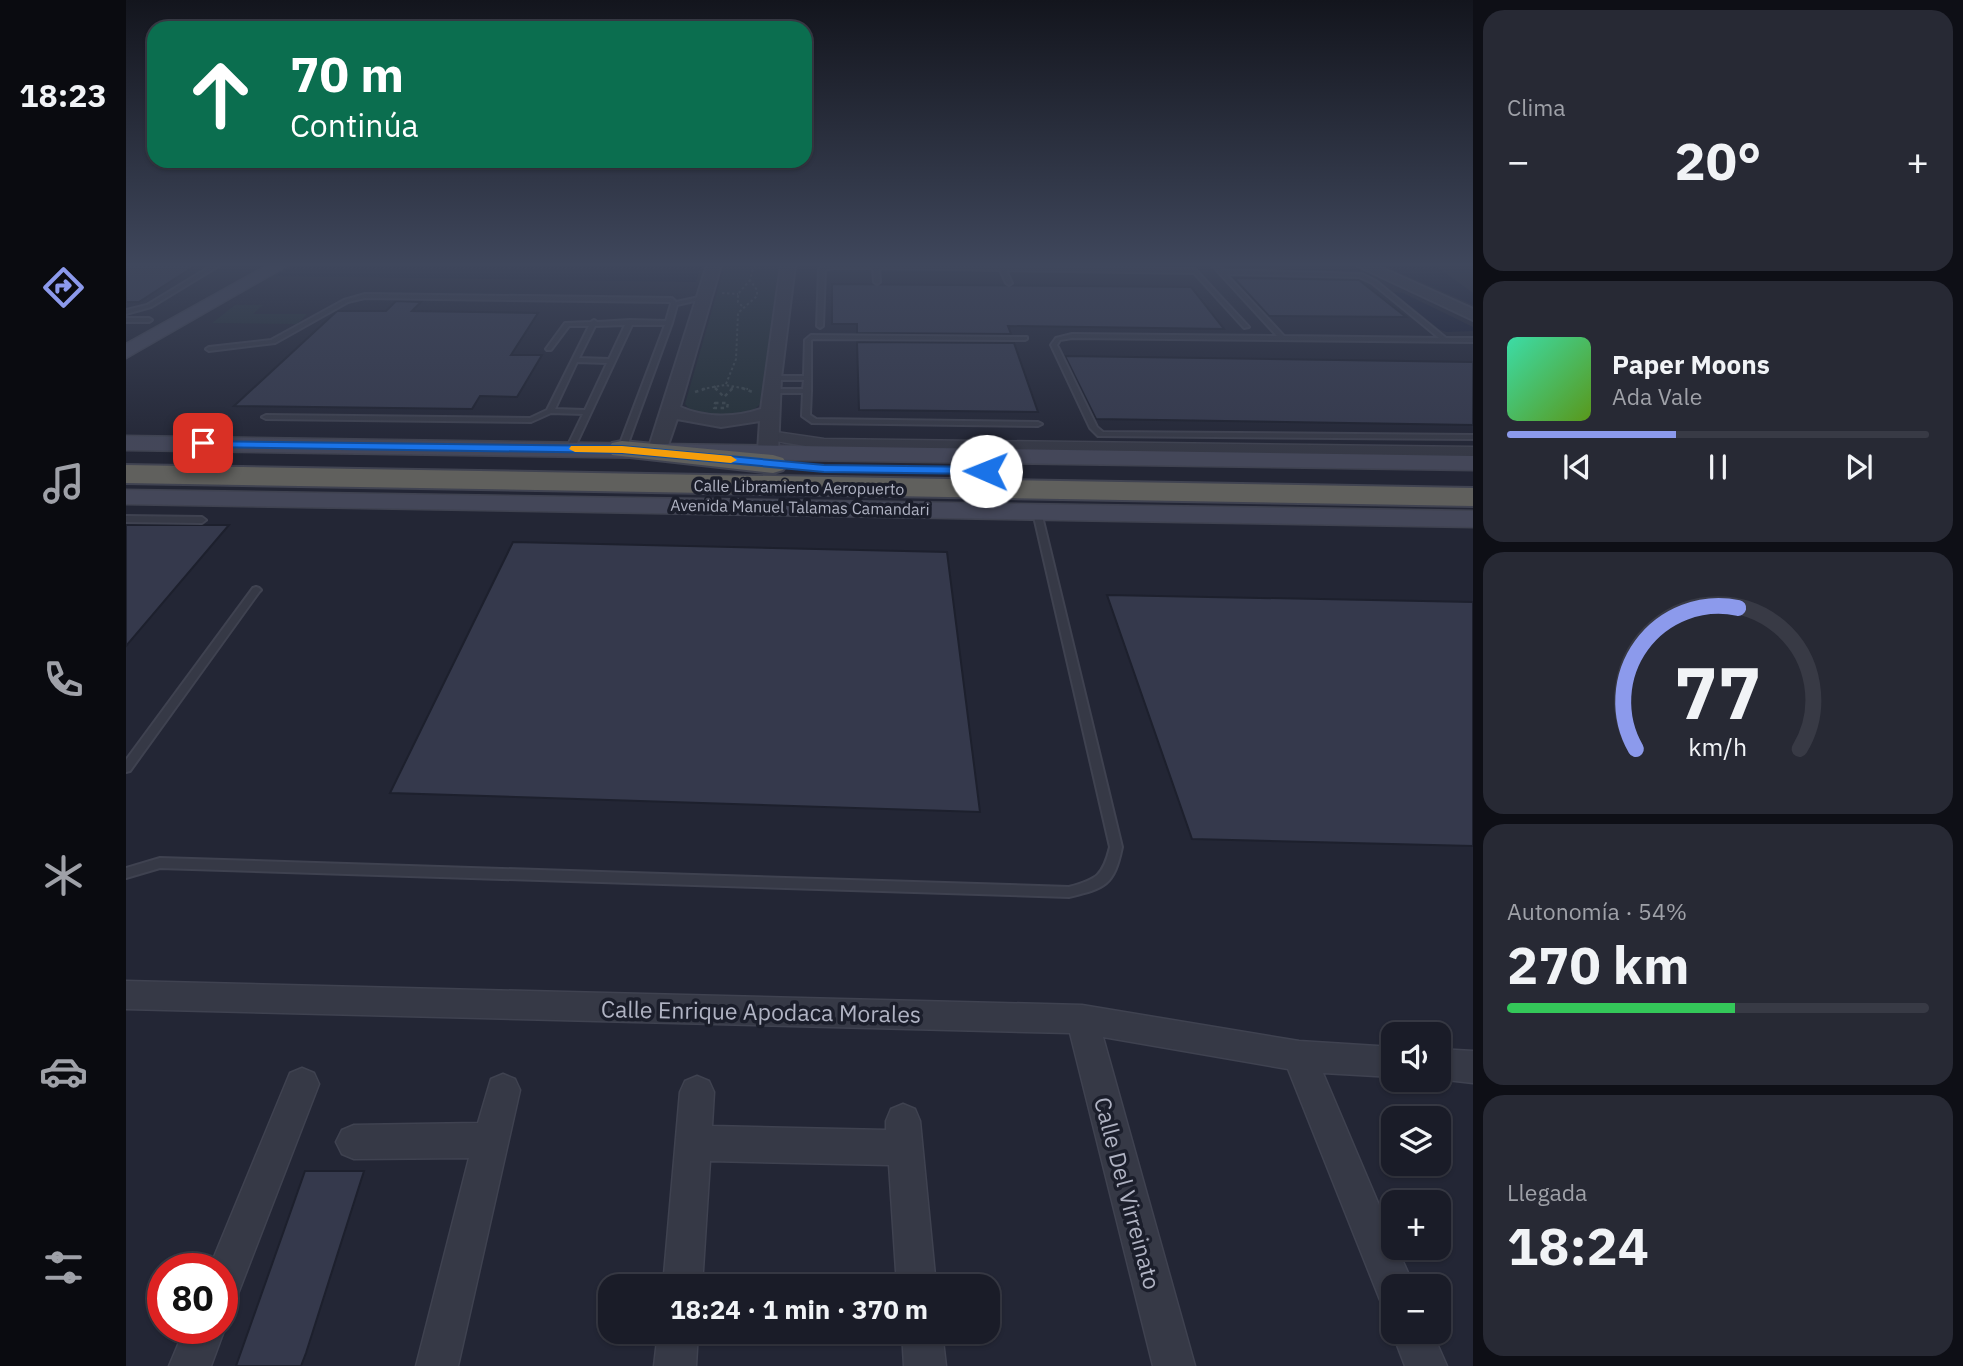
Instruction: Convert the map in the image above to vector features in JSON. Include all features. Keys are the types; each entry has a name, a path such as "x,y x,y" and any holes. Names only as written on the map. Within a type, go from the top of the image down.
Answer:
{"highway":[{"path":"622,449 824,468"},
{"name":"Calle Libramiento Aeropuerto","path":"127,458 1473,478"},
{"name":"Calle Libramiento Aeropuerto","path":"127,458 896,489 1473,497"},
{"path":"530,502 761,497 896,489"}],"main road":[{"path":"126,352 167,329"},
{"path":"127,458 570,449 658,450 768,444 989,456 1473,464"},
{"path":"881,444 989,456"},
{"name":"Avenida Manuel Talamas Camandari","path":"126,497 1473,519"}],"street":[{"path":"658,450 701,329"},
{"path":"779,329 769,395 768,444 1473,452"},
{"path":"671,410 691,418 719,421 747,419 769,395"},
{"name":"Calle Enrique Apodaca Morales","path":"126,995 1082,1019 1299,1056 1381,1061"},
{"name":"Calle Del Virreinato","path":"1082,1019 1174,1366"},
{"path":"1299,1056 1389,1274"},
{"path":"1451,1065 1473,1067"},
{"path":"235,1253 302,1084"},
{"path":"437,1366 503,1090"},
{"path":"683,1274 697,1092"},
{"path":"694,1143 904,1135 916,1274"},
{"path":"354,1142 491,1140"},
{"path":"190,1366 199,1344"},
{"path":"675,1366 677,1344"},
{"path":"923,1344 925,1366"},
{"path":"1417,1344 1426,1366"}],"lane":[{"path":"209,349 273,342 297,329"},
{"path":"549,349 564,329"},
{"path":"550,411 591,329"},
{"path":"570,449 627,329"},
{"path":"622,449 667,329"},
{"path":"1273,329 1282,338"},
{"path":"1431,329 1444,339"},
{"path":"1025,338 815,336 808,340 806,416 814,421 1038,424"},
{"path":"1473,340 1072,336 1058,339 1054,345 1094,428 1101,434 1473,437"},
{"path":"575,360 611,361"},
{"path":"769,395 808,378"},
{"path":"769,395 808,391"},
{"path":"267,417 523,421 550,411 588,412"},
{"path":"1347,435 1359,450"},
{"path":"126,873 160,863 1069,892 1100,884 1112,869 1116,847 1037,512"},
{"path":"126,519 202,520"},
{"path":"126,768 256,590"}],"path":[{"path":"726,384 732,377 737,358 738,329"},
{"path":"690,395 726,384 769,395"},
{"path":"714,386 734,386"},
{"path":"714,386 724,397 734,386"}],"shaded area":[{"path":"707,329 771,329 761,403 745,414 723,418 701,415 685,404"}],"water":[{"path":"1439,329 1473,329 1473,331 1446,332"}],"building":[{"path":"318,329 528,329 511,355 542,355 517,397 480,396 472,409 234,406"},
{"path":"857,329 1009,329 1011,334 857,333"},
{"path":"857,342 1014,343 1038,412 859,410"},
{"path":"1065,356 1473,362 1473,425 1096,419"},
{"path":"126,525 229,525 126,646"},
{"path":"513,542 947,552 980,812 390,793"},
{"path":"1107,595 1473,602 1473,846 1192,839"},
{"path":"305,1171 364,1171 306,1353 301,1366 236,1366"}],"slow traffic":[{"path":"575,449 622,449 731,460"}],"route":[{"path":"203,443 622,449 824,468 986,471"}]}
